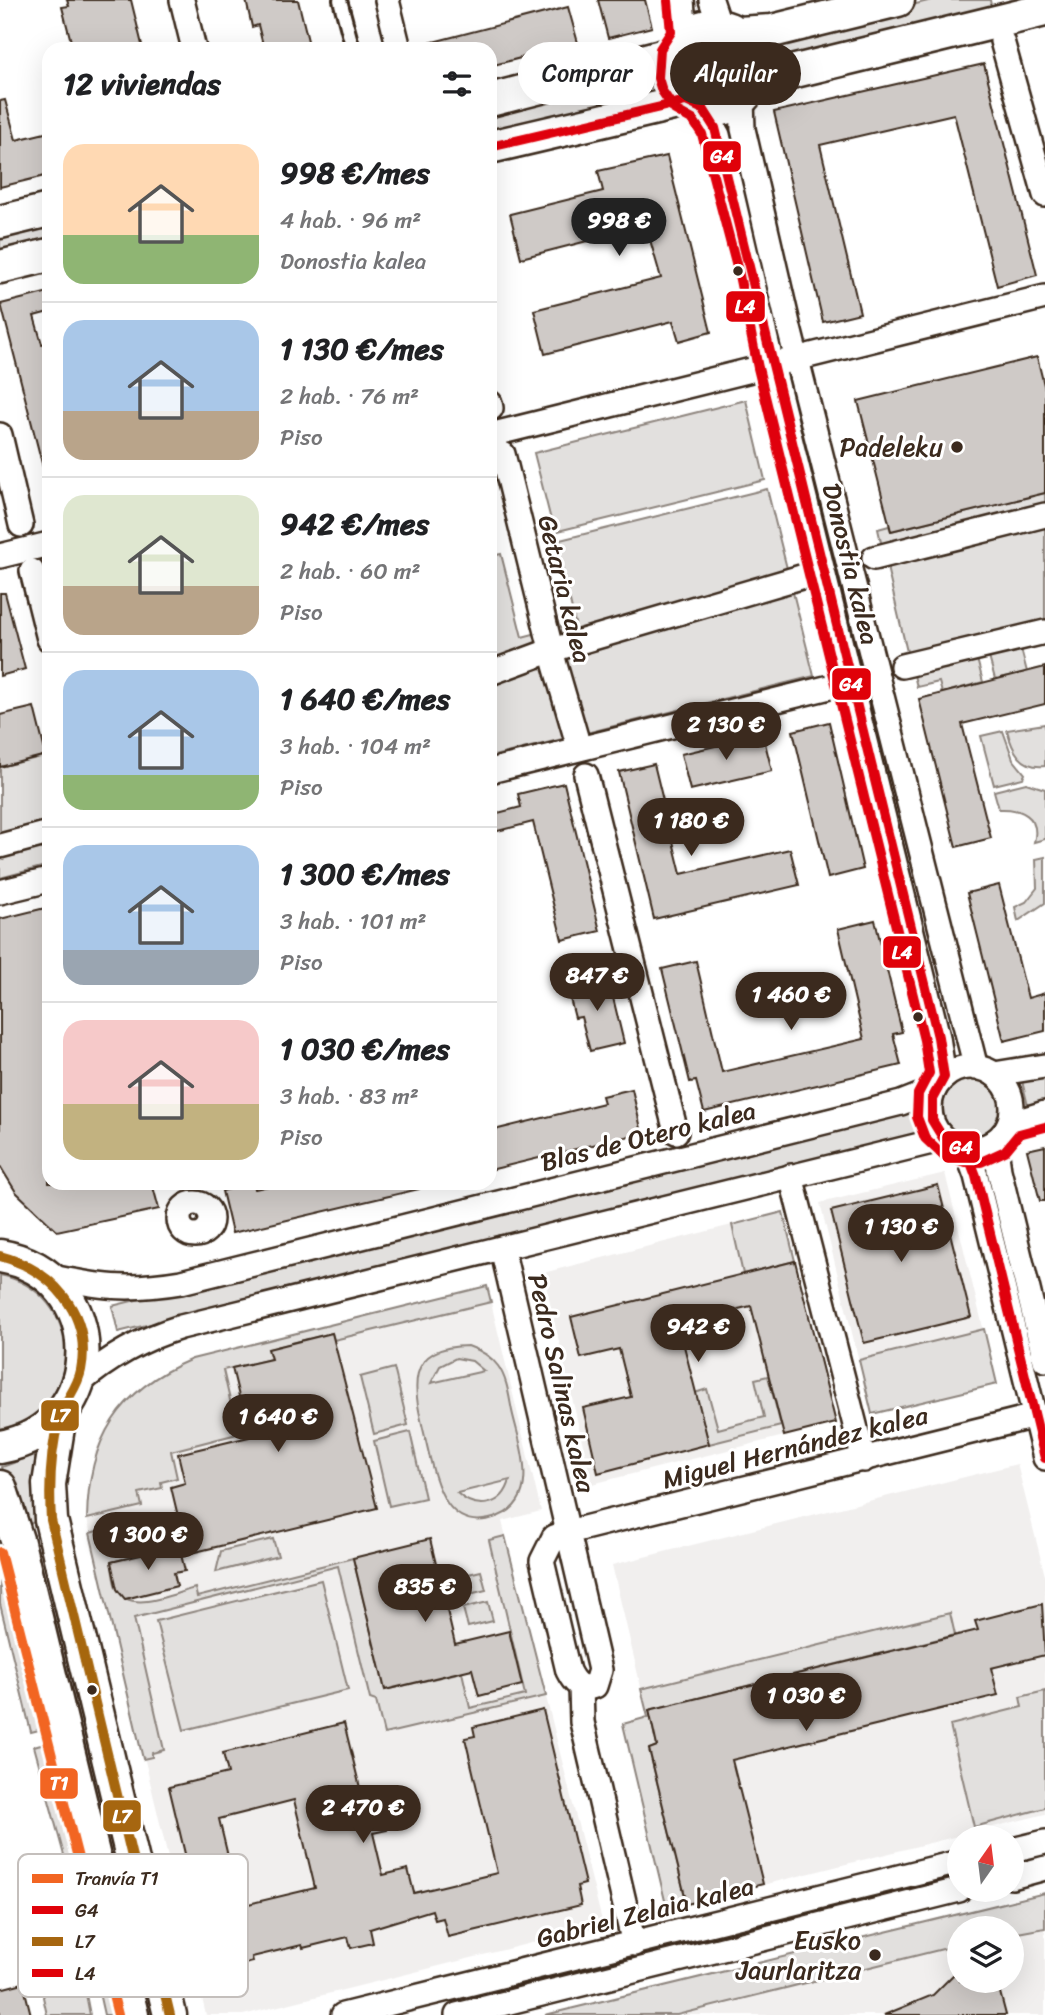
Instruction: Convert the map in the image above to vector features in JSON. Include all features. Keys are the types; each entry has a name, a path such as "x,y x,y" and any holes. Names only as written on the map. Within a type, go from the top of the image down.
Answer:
{"main road":[{"path":"684,42 723,20 772,31 898,0"},
{"path":"801,70 1045,10"},
{"path":"723,20 746,42"},
{"path":"497,98 670,48"},
{"path":"497,147 694,105 723,109 729,105"},
{"path":"0,222 42,212"},
{"path":"0,267 42,258"},
{"path":"0,1231 24,1265 64,1295 77,1317 83,1351 77,1385 60,1415 49,1484 51,1520 131,1854"},
{"path":"0,1447 30,1438 60,1415"},
{"path":"0,1487 18,1543 93,1854"},
{"path":"128,1997 132,2015"},
{"path":"166,1997 170,2015"}],"street":[{"path":"182,0 192,42"},
{"path":"387,0 397,42"},
{"path":"679,42 682,0"},
{"path":"1002,41 1045,195"},
{"name":"Donostia kalea","path":"694,105 718,135 938,1037 939,1084"},
{"name":"Donostia kalea","path":"746,105 743,130 798,359 985,1071"},
{"path":"497,444 772,365 1045,297"},
{"path":"0,435 21,525"},
{"name":"Getaria kalea","path":"497,448 576,737"},
{"path":"874,558 1045,515"},
{"path":"0,556 42,546"},
{"path":"32,571 42,611"},
{"path":"497,671 552,650 801,577"},
{"path":"902,666 1045,632"},
{"path":"497,769 850,681"},
{"path":"586,775 676,1132"},
{"path":"0,846 42,835"},
{"path":"0,892 42,882"},
{"path":"1045,1066 954,1071 939,1084 930,1117 944,1139 966,1149 981,1148 1002,1132 1045,1113"},
{"path":"985,1071 1008,1091 1011,1102 1002,1132 1036,1285 1045,1360"},
{"name":"Blas de Otero kalea","path":"24,1265 106,1288 151,1287 181,1282 896,1105 939,1084"},
{"path":"77,1385 113,1356 163,1332 944,1139"},
{"path":"966,1149 976,1176 1045,1458"},
{"path":"790,1176 864,1460"},
{"name":"Pedro Salinas kalea","path":"502,1248 568,1532 600,1670 595,1686 581,1686 573,1681 568,1671 542,1561 554,1537 568,1532"},
{"name":"Miguel Hernández kalea","path":"568,1532 1035,1416"},
{"name":"Pedro Salinas kalea","path":"581,1686 582,1721 634,1944"},
{"path":"1024,1847 1045,1842"},
{"name":"Gabriel Zelaia kalea","path":"343,2015 947,1865"},
{"path":"1024,1874 1045,1868"},
{"name":"Gabriel Zelaia kalea","path":"457,2015 947,1893"}],"lane":[{"path":"340,0 351,42"}],"shaded area":[{"path":"932,0 990,0 992,11 801,61 801,42 777,42 776,39"},
{"path":"708,38 729,42 699,42"},
{"path":"518,103 630,105 497,138 497,108"},
{"path":"42,220 42,250 0,260 0,231"},
{"path":"746,400 765,480 554,532 534,453"},
{"path":"767,489 814,676 497,755 497,555 501,554 522,637 575,623 556,541"},
{"path":"1045,493 1045,510 883,551 878,529 889,526 891,531"},
{"path":"1045,525 1045,622 908,656 886,563"},
{"path":"1021,649 1027,672 995,679 989,657"},
{"path":"977,659 983,682 942,693 939,682 917,687 914,675"},
{"path":"1045,724 1045,766 1037,766 1019,757 1007,730"},
{"path":"1003,731 1013,759 1025,774 1023,778 994,785 981,736"},
{"path":"42,757 42,867 0,878 0,767"},
{"path":"1026,783 1045,789 1045,839 1034,842 1032,820 1021,812 999,809 994,791"},
{"path":"1045,857 1045,903 1018,921 1015,907 1026,902 1037,888 1036,859"},
{"path":"1045,1075 1045,1102 1028,1106 1022,1081"},
{"path":"972,1079 988,1084 996,1092 1001,1108 996,1124 988,1132 972,1137 956,1132 948,1124 943,1108 948,1092 956,1084"},
{"path":"914,1107 921,1135 118,1332 112,1306"},
{"path":"945,1173 997,1384 872,1414 820,1203"},
{"path":"783,1212 836,1423 592,1484 543,1273"},
{"path":"783,1212 795,1261 743,1274 732,1225"},
{"path":"0,1275 28,1286 49,1304 61,1327 65,1352 61,1377 49,1400 29,1418 0,1429"},
{"path":"487,1286 541,1511 502,1521 603,1925 243,2015 206,2015 202,1997 248,1997 248,1854 167,1854 87,1519 95,1452 105,1430 135,1392 170,1368 192,1359"},
{"path":"487,1286 491,1302 334,1340 332,1333 269,1349 271,1359 223,1370 236,1426 282,1415 284,1422 171,1451 177,1478 161,1482 162,1488 139,1493 142,1506 87,1519 93,1465 112,1421 127,1402 166,1372 192,1359"},
{"path":"984,1329 997,1384 872,1414 859,1360"},
{"path":"468,1346 481,1351 495,1362 506,1382 522,1454 524,1484 520,1497 512,1508 499,1516 480,1520 465,1518 453,1510 444,1499 432,1468 416,1388 422,1363 432,1354 447,1348","holes":["456,1358 472,1361 484,1371 431,1383 440,1366","510,1480 501,1496 488,1503 472,1502 457,1493"]},
{"path":"394,1368 408,1425 374,1434 360,1377"},
{"path":"768,1376 781,1426 709,1444 695,1393 707,1389 718,1429 764,1417 755,1379"},
{"path":"410,1432 425,1498 389,1506 374,1441"},
{"path":"32,1456 37,1458 42,1517 25,1527 2,1467"},
{"path":"1017,1464 1045,1576 1045,1814 1001,1825 947,1825 947,1839 667,1909 623,1724 648,1717 612,1565"},
{"path":"146,1517 149,1532 170,1527 174,1547 111,1562 117,1589 123,1597 132,1601 153,1600 195,1588 197,1597 353,1558 385,1690 462,1672 470,1708 525,1695 489,1540 505,1536 546,1696 384,1734 376,1701 370,1699 338,1566 134,1618 164,1750 143,1759 90,1533"},
{"path":"273,1539 278,1556 216,1572 221,1551"},
{"path":"48,1547 123,1854 111,1854 38,1550"},
{"path":"5,1557 47,1728 31,1732 0,1604 0,1559"},
{"path":"481,1571 486,1590 461,1596 456,1577"},
{"path":"321,1580 348,1690 184,1730 156,1621"},
{"path":"488,1602 493,1621 468,1627 463,1608"},
{"path":"950,1613 955,1635 649,1710 657,1746 649,1749 687,1904 667,1909 623,1724 648,1717 641,1689"},
{"path":"1045,1691 1045,1808 974,1825 950,1725 1022,1707 1020,1697"},
{"path":"51,1741 80,1854 64,1854 34,1746"},
{"name":"Eusko Jaurlaritza","path":"1045,1893 1045,2015 545,2015 947,1917 947,1993 1024,1993 1024,1916 951,1916 1008,1902 1024,1902 1024,1898"},
{"path":"1045,1893 1045,1928 1024,1932 1024,1916 951,1916 1008,1902 1024,1902 1024,1898"},
{"path":"947,1917 947,1948 677,2015 545,2015"},
{"path":"43,1997 87,1997 90,2015 47,2015"},
{"path":"100,1997 116,1997 122,2015 104,2015"},
{"path":"146,1997 159,1997 163,2015 150,2015"}],"building":[{"path":"67,0 131,0 141,42 71,42 62,7 69,6"},
{"path":"246,0 298,0 308,42 262,42 258,25 252,27"},
{"path":"598,0 645,0 652,27 608,38"},
{"path":"568,7 578,42 518,42 518,59 497,64 497,42 433,42"},
{"path":"984,64 1037,275 997,286 954,114 820,145 860,313 823,322 774,112"},
{"path":"5,100 16,140 42,134 42,177 0,187 0,101"},
{"path":"667,156 711,332 679,341 673,321 545,354 534,310 661,278 646,226 521,258 510,214 603,191 598,171"},
{"path":"42,294 42,314 34,316 42,344 42,463 1,304"},
{"name":"Padeleku","path":"1037,357 1045,389 1045,493 891,531 858,401"},
{"path":"0,593 5,593 25,669 0,676"},
{"path":"1045,667 1045,704 962,724 991,838 956,847 919,699"},
{"path":"34,707 42,739 42,756 0,767 0,715"},
{"path":"829,722 863,869 828,878 793,731"},
{"path":"763,735 772,771 690,790 681,754"},
{"path":"654,764 681,874 790,849 799,885 654,919 619,772"},
{"path":"564,783 600,931 562,940 533,822 497,831 497,813 521,807 518,794"},
{"path":"999,885 1028,998 1045,993 1045,1031 1004,1041 967,893"},
{"path":"42,909 42,1190 154,1190 159,1209 57,1231 16,1192 0,1166 0,919"},
{"path":"875,920 902,1032 893,1034 901,1065 704,1112 696,1081 690,1082 662,969 696,961 722,1072 864,1039 838,929"},
{"path":"608,977 624,1043 590,1051 581,1017 575,1018 567,987"},
{"path":"632,1089 642,1133 497,1168 497,1129 604,1103 602,1096"},
{"path":"1045,1146 1045,1201 1040,1201 1027,1150"},
{"path":"938,1185 971,1317 864,1343 831,1211"},
{"path":"226,1190 415,1190 232,1233 222,1191"},
{"path":"795,1261 836,1423 784,1436 751,1306 717,1314 719,1324 681,1334 709,1444 598,1473 583,1408 631,1397 619,1349 581,1358 571,1317"},
{"path":"332,1333 377,1508 187,1554 171,1487 185,1483 178,1454 249,1437 232,1368 271,1359 268,1349"},
{"path":"430,1539 455,1644 509,1631 522,1685 479,1696 472,1669 385,1690 353,1558"},
{"path":"179,1546 185,1571 174,1573 177,1586 125,1599 117,1589 111,1562"},
{"path":"1042,1604 1045,1655 991,1668 998,1695 732,1760 763,1884 687,1904 649,1749 657,1746 649,1710 978,1630 975,1621"},
{"path":"543,1710 585,1884 577,1886 581,1905 448,1937 443,1918 435,1920 432,1910 370,1929 373,1943 351,1948 348,1937 252,1957 253,1962 248,1963 248,1904 315,1888 294,1800 219,1819 227,1854 185,1854 169,1787 228,1773 223,1753 344,1723 364,1804 380,1801 387,1830 373,1833 383,1875 408,1869 414,1893 497,1873 465,1738 475,1736 473,1727"},
{"path":"947,1981 947,1993 1000,1993 1006,2015 884,2015 933,1995"},
{"path":"18,1984 18,1997 26,1997 31,2015 0,2015 0,1989"}],"tram line":[{"name":"T1","path":"0,1552 77,1854"},
{"name":"T1","path":"113,1997 118,2015"}],"transit line":[{"name":"L4","path":"668,1 671,32 660,49 658,78 662,91 675,110 693,120 702,134 739,275 758,368 924,1040 929,1073 918,1094 917,1117 925,1138 942,1154 965,1162 981,1162 1005,1151 1019,1134 1045,1127"},
{"name":"G4","path":"497,145 686,101 703,109 715,128 938,1037 944,1077 932,1099 932,1120 943,1138 966,1149 976,1176 1045,1458"},
{"name":"L7","path":"0,1256 19,1263 51,1283 74,1313 80,1330 83,1349 81,1370 61,1412 52,1456 51,1520 131,1854"},
{"name":"L7","path":"166,1997 170,2015"}],"place":[{"name":"Padeleku","path":"957,447"},
{"name":"Eusko Jaurlaritza","path":"875,1955"}]}
